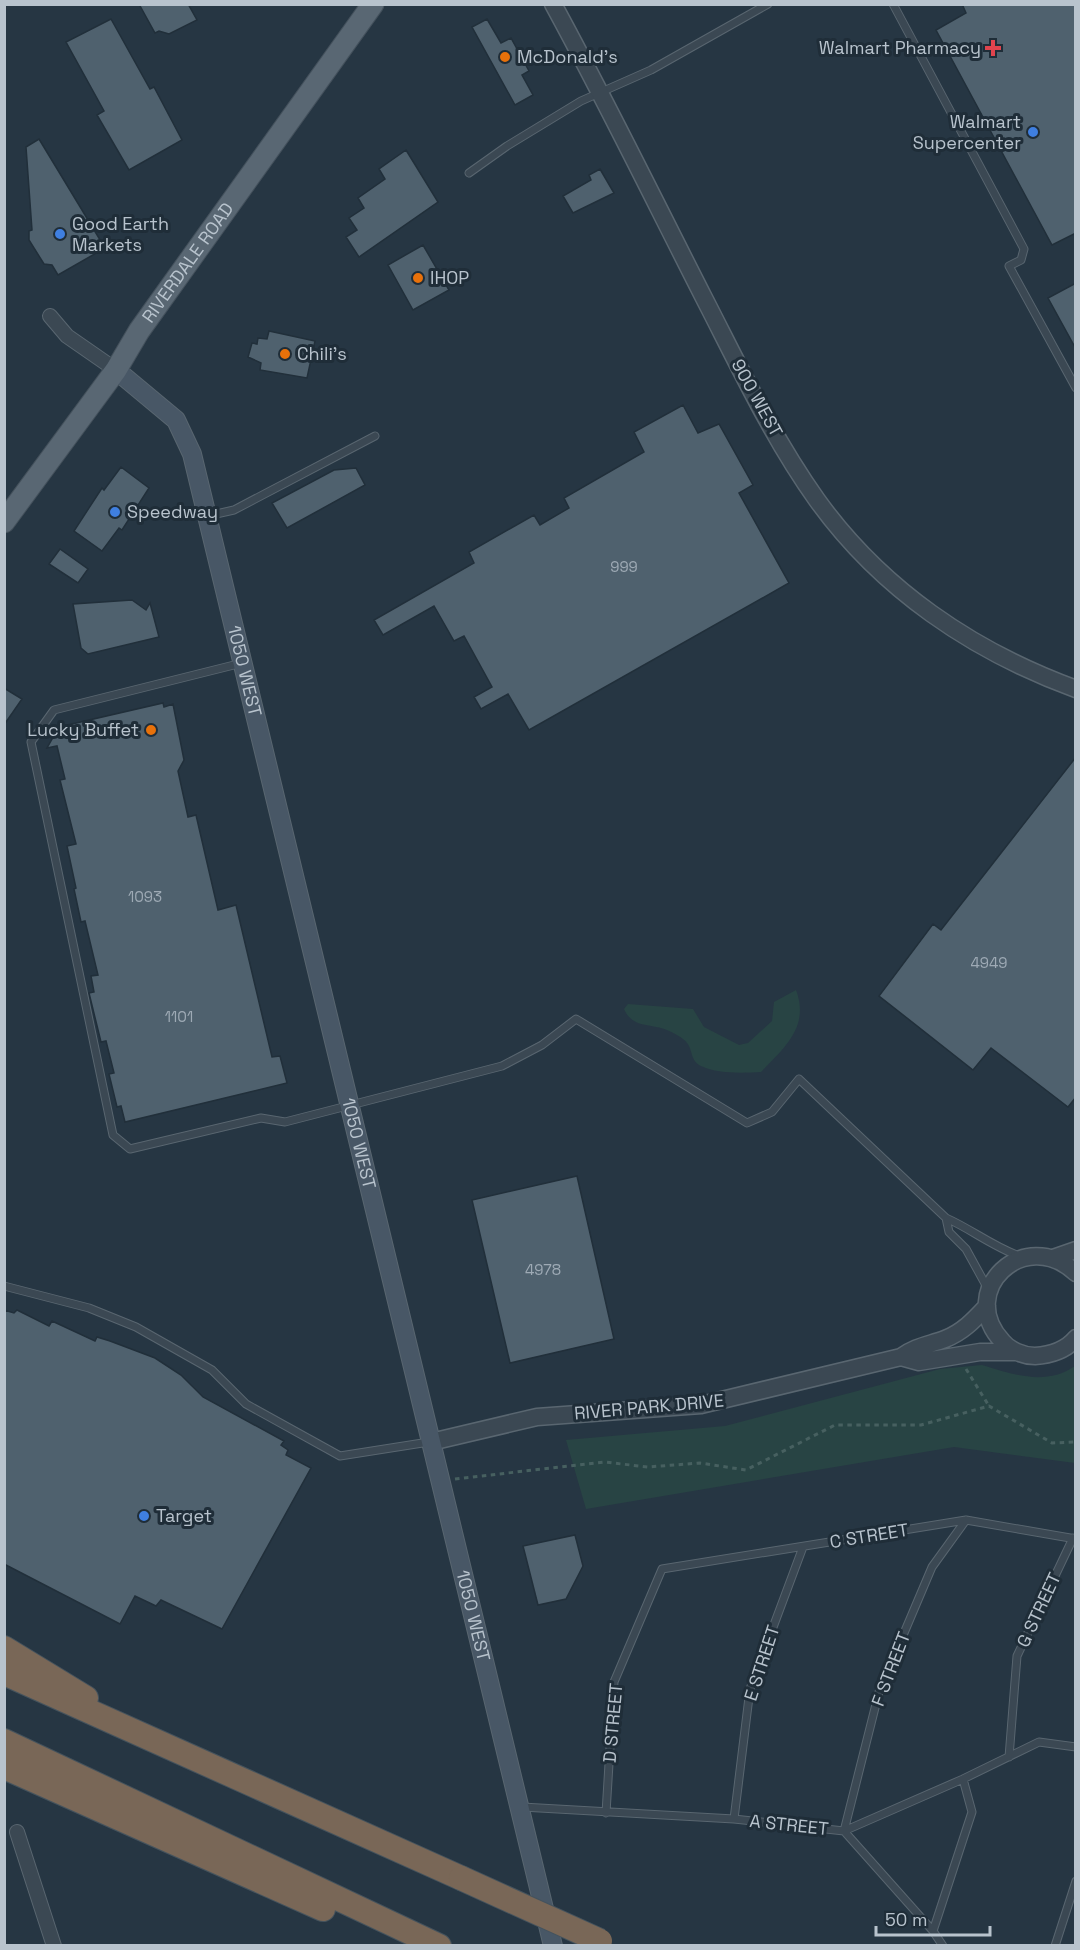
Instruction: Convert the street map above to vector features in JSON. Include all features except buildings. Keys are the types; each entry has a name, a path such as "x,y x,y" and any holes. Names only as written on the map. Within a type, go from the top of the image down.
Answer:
{"highway":[{"path":"4,1648 74,1688 131,1731"},
{"path":"4,1673 605,1943"},
{"path":"4,1741 439,1946"},
{"path":"4,1767 408,1946"}],"main road":[{"name":"RIVERDALE ROAD","path":"4,522 116,370 146,321 373,4"},
{"name":"1050 WEST","path":"116,370 172,416 180,427 192,454 553,1946"}],"street":[{"name":"900 WEST","path":"555,5 736,362 792,462 835,523 889,580 948,627 1018,666 1076,689"},
{"path":"50,316 67,336 116,370"},
{"path":"1053,1258 1076,1250"},
{"path":"1023,1257 1033,1255 1053,1258 1076,1273"},
{"name":"RIVER PARK DRIVE","path":"431,1442 537,1418 701,1405 901,1357 915,1347 946,1339 968,1326 988,1298 1002,1269 1023,1257"},
{"path":"988,1298 988,1320 994,1333 1016,1352"},
{"name":"RIVER PARK DRIVE","path":"901,1357 919,1362 980,1352 1046,1355 1061,1350 1076,1338"},
{"path":"17,1832 54,1946"}],"lane":[{"path":"469,173 507,146 599,93 651,70 768,4"},
{"path":"893,4 1024,249 1021,260 1009,266 1076,388"},
{"path":"207,516 234,510 375,436"},
{"path":"242,663 54,710 31,742 113,1135 130,1149 261,1118 285,1122 502,1066 542,1045 576,1019 747,1123 772,1112 799,1079 946,1218 995,1247 1023,1257"},
{"path":"946,1218 949,1232 966,1249 988,1298"},
{"path":"4,1286 89,1308 136,1327 212,1370 246,1404 340,1456 431,1442"},
{"name":"C STREET","path":"662,1569 966,1520 1074,1538"},
{"name":"F STREET","path":"844,1831 879,1692 932,1567 966,1520"},
{"name":"G STREET","path":"1009,1757 1017,1656 1074,1538"},
{"name":"E STREET","path":"734,1819 750,1689 803,1547"},
{"name":"D STREET","path":"606,1813 614,1682 662,1569"},
{"name":"A STREET","path":"520,1807 734,1819 844,1831 1039,1743 1076,1747"},
{"path":"933,1931 972,1812 963,1779"},
{"path":"844,1831 933,1931 943,1946"},
{"path":"1055,1946 1076,1881"}],"path":[{"path":"965,1368 989,1406 1052,1443 1076,1442"},
{"path":"472,1478 604,1462 648,1467 700,1463 746,1470 835,1425 921,1425 989,1406"}],"green space":[{"path":"796,990 800,1015 797,1026 786,1045 761,1072 738,1073 707,1069 697,1064 689,1046 683,1039 667,1030 637,1023 624,1009 628,1004 693,1009 704,1027 739,1045 748,1043 772,1021 774,1002"},
{"path":"982,1365 1030,1377 1053,1376 1075,1366 1075,1463 954,1447 586,1509 566,1440 725,1426 940,1369"}],"place":[{"name":"Walmart Pharmacy","path":"993,48"},
{"name":"McDonald's","path":"505,57"},
{"name":"Walmart Supercenter","path":"1033,132"},
{"name":"Good Earth Markets","path":"60,234"},
{"name":"IHOP","path":"418,278"},
{"name":"Chili's","path":"285,354"},
{"name":"Speedway","path":"115,512"},
{"name":"Lucky Buffet","path":"151,730"},
{"name":"Target","path":"144,1516"}]}
